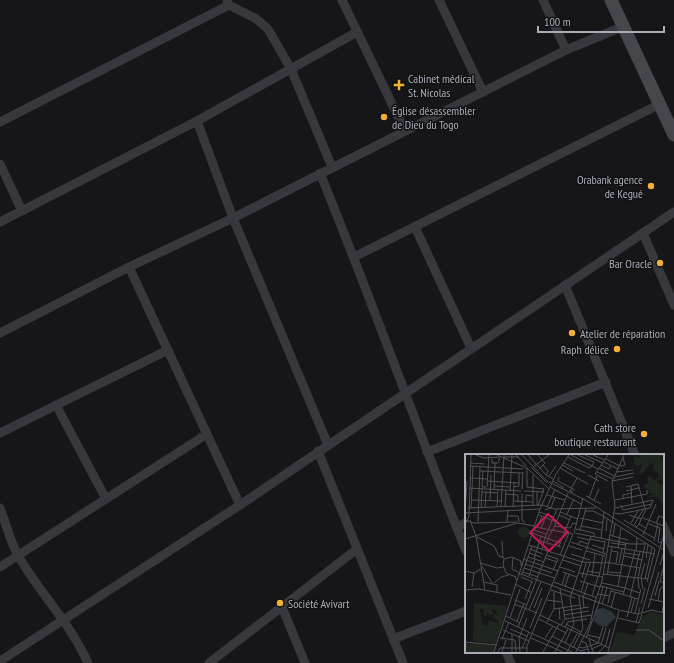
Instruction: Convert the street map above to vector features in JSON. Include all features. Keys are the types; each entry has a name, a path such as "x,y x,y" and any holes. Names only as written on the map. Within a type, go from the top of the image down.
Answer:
{"main road":[{"path":"611,0 622,27 674,135"},
{"path":"619,0 674,120"}],"street":[{"path":"342,0 405,131"},
{"path":"439,0 483,92"},
{"path":"543,0 566,50"},
{"path":"0,122 228,2 255,18 268,29 291,69 332,167"},
{"path":"0,332 129,267 233,218 566,50 622,27"},
{"path":"0,222 197,121 357,32"},
{"path":"354,257 660,104"},
{"path":"197,121 233,218 328,445"},
{"path":"0,164 22,211"},
{"path":"320,173 354,257 404,394 465,548"},
{"path":"0,660 240,505 674,212"},
{"path":"415,227 471,348"},
{"path":"643,233 674,305"},
{"path":"129,267 240,505"},
{"path":"565,285 635,454"},
{"path":"0,433 168,350"},
{"path":"427,452 606,382"},
{"path":"56,405 106,499"},
{"path":"0,567 207,434"},
{"path":"318,451 403,663"},
{"path":"0,508 18,556 78,640 88,663"},
{"path":"456,526 465,523"},
{"path":"667,531 674,552"},
{"path":"209,663 357,549"},
{"path":"282,607 305,663"},
{"path":"393,639 465,611"},
{"path":"664,638 674,634"},
{"path":"506,653 510,663"},
{"path":"598,663 608,661 624,653"}],"place":[{"name":"Cabinet médical St. Nicolas","path":"399,85"},
{"name":"Église désassembler de Dieu du Togo","path":"384,117"},
{"name":"Orabank agence de Kegué","path":"651,186"},
{"name":"Bar Oracle","path":"660,263"},
{"name":"Atelier de réparation","path":"572,333"},
{"name":"Raph délice","path":"617,349"},
{"name":"Cath store boutique restaurant","path":"644,434"},
{"name":"Société Avivart","path":"280,603"}]}
